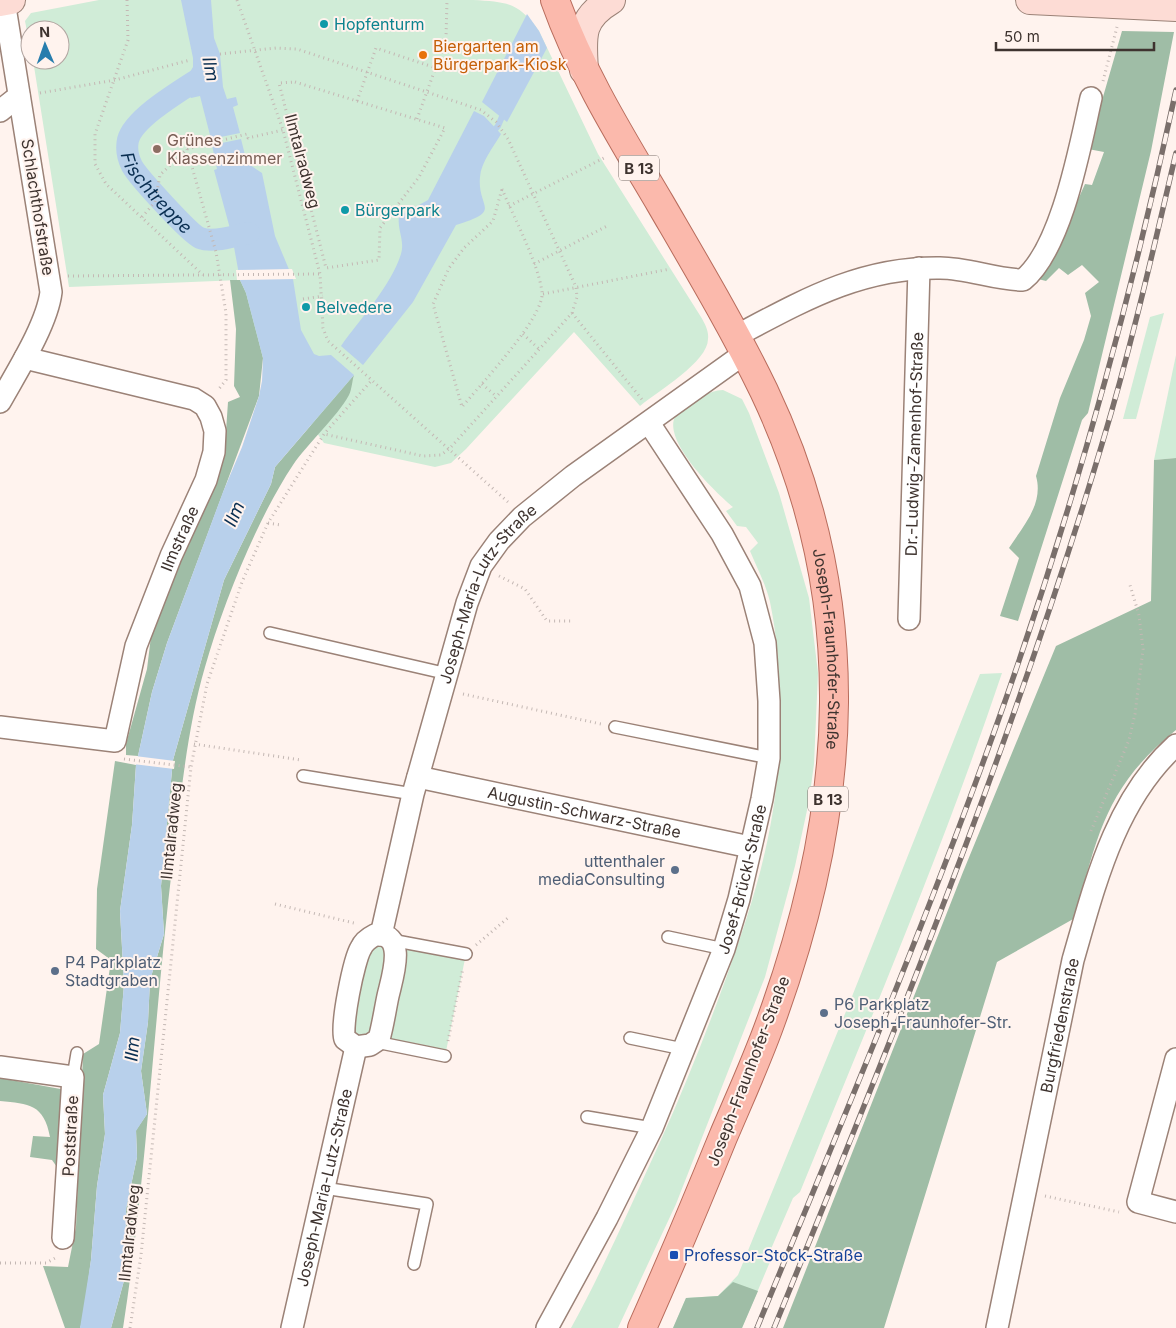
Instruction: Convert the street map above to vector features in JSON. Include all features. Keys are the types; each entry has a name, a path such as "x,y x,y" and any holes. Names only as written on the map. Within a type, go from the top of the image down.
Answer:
{"main road":[{"name":"Joseph-Fraunhofer-Straße","path":"555,0 568,36 584,70 740,345 789,452 808,513 820,562 831,623 836,680 832,764 819,854 790,964 775,1010 642,1328"},
{"path":"584,70 584,29 593,14 611,0"},
{"path":"1030,0 1176,7"}],"street":[{"name":"Schlachthofstraße","path":"0,402 25,358 48,307 51,292 50,276 19,96 5,1"},
{"path":"0,111 19,96"},
{"path":"740,345 811,297 845,283 881,272 920,268 972,271 1023,280 1029,275 1043,254 1057,222 1074,171 1091,98"},
{"name":"Dr.-Ludwig-Zamenhof-Straße","path":"908,619 920,268"},
{"name":"Joseph-Maria-Lutz-Straße","path":"292,1328 324,1188 366,1045 380,1035 396,960 382,937 415,785 467,603 481,566 499,541 522,517 573,476 653,420 740,345"},
{"path":"25,358 180,394 205,406"},
{"name":"Ilmstraße","path":"0,727 114,741 140,637 210,466 215,431 211,416 205,406"},
{"name":"Josef-Brückl-Straße","path":"547,1328 607,1218 652,1128 724,948 750,847 768,758 769,701 764,643 750,586 722,534 653,420"},
{"name":"Burgfriedenstraße","path":"996,1328 1073,960 1087,911 1108,850 1131,800 1145,777 1176,745"},
{"name":"Augustin-Schwarz-Straße","path":"415,785 750,847"},
{"name":"Joseph-Maria-Lutz-Straße","path":"366,1045 345,1039 344,1024 359,950 382,937"},
{"path":"1176,1059 1138,1202 1176,1212"},
{"name":"Poststraße","path":"0,1067 73,1077 63,1238"}],"lane":[{"path":"270,633 445,682"},
{"path":"615,727 768,758"},
{"path":"303,776 415,785"},
{"path":"382,937 466,954"},
{"path":"668,937 724,948"},
{"path":"630,1038 683,1049"},
{"path":"366,1045 445,1056"},
{"path":"73,1077 77,1053"},
{"path":"587,1117 652,1128"},
{"path":"324,1188 427,1204 414,1264"}],"path":[{"path":"127,0 128,40 95,134 95,164 106,184 203,275"},
{"name":"Ilmtalradweg","path":"130,1328 141,1255 191,767 194,744 216,652 242,582 268,522 324,434 371,380 336,351 328,341 323,328 323,296 320,274 283,130 269,84 237,0"},
{"path":"417,119 446,39 447,0"},
{"path":"1091,98 1099,98 1118,21"},
{"path":"220,54 276,48 297,50 481,110 496,122 514,152 576,287 577,297 572,313 450,448 441,455 423,456 324,434"},
{"path":"357,101 376,48 436,68"},
{"path":"19,96 115,80 190,60"},
{"path":"295,82 357,101 445,128 419,177 380,228 379,260 326,268 279,83 295,82"},
{"path":"142,217 155,202 160,175 187,149 247,134 248,138 283,130"},
{"path":"187,149 216,252 226,322 226,380 205,406"},
{"path":"509,206 602,159"},
{"path":"502,189 509,206 534,264 543,294 538,312 523,334 462,407 433,304 449,268 464,248 493,221 502,189"},
{"path":"534,264 606,226"},
{"path":"543,294 695,264"},
{"path":"50,276 320,274"},
{"path":"303,299 323,296"},
{"path":"572,313 653,420"},
{"path":"523,334 540,350"},
{"path":"371,380 450,448 522,517"},
{"path":"482,384 497,397"},
{"path":"268,522 280,525"},
{"path":"481,566 525,589 548,621 572,620"},
{"path":"1088,838 1128,740 1135,714 1143,649 1139,615 1130,585"},
{"path":"445,682 615,727"},
{"path":"194,744 306,760 303,776"},
{"path":"125,760 191,767"},
{"path":"275,904 361,924 382,937"},
{"path":"445,1056 466,954 509,917"},
{"path":"1042,1195 1124,1213"},
{"path":"0,1263 46,1263 55,1260 59,1255 63,1238"}],"green space":[{"name":"Bürgerpark","path":"99,0 473,0 511,5 525,14 539,31 598,154 702,320 708,333 706,348 700,357 681,376 640,406 574,332 466,449 451,463 435,467 324,443 263,358 240,280 69,287 35,70 70,70 70,20 26,20 31,13"},
{"path":"1122,31 1174,32 1151,151 1088,413 1082,420 1018,621 1000,616 1019,558 1009,548 1026,523 1035,505 1038,486 1036,476 1060,398 1084,340 1091,316 1085,293 1099,282 1082,265 1068,275 1059,268 1046,281 1034,278 1059,242 1085,184 1092,185 1104,152 1088,149"},
{"path":"230,280 240,280 246,293 263,358 259,396 167,643 152,692 138,756 126,755 126,744 147,669 152,628 226,431 228,402 240,397 234,386 236,329"},
{"path":"1164,313 1136,419 1123,419 1150,317"},
{"path":"1176,355 1176,458 1154,460"},
{"path":"354,375 350,393 344,403 293,465 254,536 221,616 199,690 185,762 173,860 138,1211 123,1328 111,1328 125,1277 126,1209 137,1157 136,1130 147,1114 141,1071 148,1022 150,980 164,934 161,886 173,760 224,580 271,484 275,467"},
{"path":"723,390 742,399 749,413 779,493 809,598 818,673 814,764 809,801 795,866 765,977 676,1204 618,1328 571,1328 628,1213 702,1042 749,912 773,812 780,742 779,678 770,602 750,551 758,543 746,527 737,526 726,511 733,507 692,465 676,438 673,425 676,415 696,400 708,393"},
{"path":"1176,458 1176,730 1152,751 1119,792 1098,837 1075,918 997,962 884,1328 783,1328 963,872 1056,646 1151,601 1154,460"},
{"path":"1002,673 931,869 800,1192 793,1198 771,1249 772,1257 742,1328 673,1328 686,1298 718,1296 738,1275 849,1004 980,674"},
{"path":"115,761 136,765 132,825 120,911 124,985 120,1033 103,1095 105,1134 97,1186 91,1260 83,1319 80,1328 65,1328 43,1266 68,1267 76,1227 83,1054 99,1044 111,960 96,949 97,889"},
{"path":"367,940 466,954 445,1056 376,1042 343,1030"},
{"path":"0,1078 66,1090 64,1177 52,1160 30,1157 33,1136 50,1137 44,1118 34,1108 27,1105 0,1101"},
{"path":"733,1282 758,1291 742,1328 673,1328 686,1298 718,1296"}],"water":[{"name":"Ilm","path":"181,0 211,0 214,38 220,54 223,87 227,99 236,97 238,105 233,107 240,133 211,139 200,96 191,98 181,87 193,67 193,58"},
{"path":"527,14 539,31 547,48 507,122 482,102"},
{"path":"474,111 484,116 501,134 485,160 481,171 480,188 485,207 484,212 480,216 456,225 413,302 363,365 341,346 383,290 396,266 402,249 399,216 428,200"},
{"name":"Ilm","path":"241,139 247,163 262,173 275,236 293,279 301,330 314,354 319,356 331,355 354,375 275,467 271,484 224,580 173,760 161,886 164,934 150,980 148,1022 141,1071 147,1114 136,1131 137,1157 126,1209 125,1277 111,1328 80,1328 91,1260 97,1186 105,1134 103,1095 120,1033 124,984 120,911 132,825 136,765 152,692 167,643 223,492 242,447 262,381 263,358 246,293 240,280 232,236 214,170 217,169 212,145"}],"pier":[{"path":"292,269 296,279 237,280 236,270"},
{"path":"135,756 175,761 174,769 133,764"}],"waterway":[{"name":"Fischtreppe","path":"209,72 163,102 140,121 128,140 128,157 136,172 154,193 186,227 200,238 211,240 249,233"},
{"path":"492,133 498,126 504,112"}],"railway":[{"path":"757,1328 908,959 966,810 1021,656 1072,496 1095,416 1138,253 1176,90"},
{"path":"774,1328 949,890 1030,668 1113,408 1176,153"}],"place":[{"name":"Hopfenturm","path":"324,24"},
{"name":"Biergarten am Bürgerpark-Kiosk","path":"423,55"},
{"name":"Grünes Klassenzimmer","path":"157,149"},
{"name":"Bürgerpark","path":"345,210"},
{"name":"Belvedere","path":"306,307"},
{"name":"uttenthaler mediaConsulting","path":"675,870"},
{"name":"P4 Parkplatz Stadtgraben","path":"55,971"},
{"name":"P6 Parkplatz Joseph-Fraunhofer-Str.","path":"824,1013"},
{"name":"Professor-Stock-Straße","path":"674,1255"}]}
